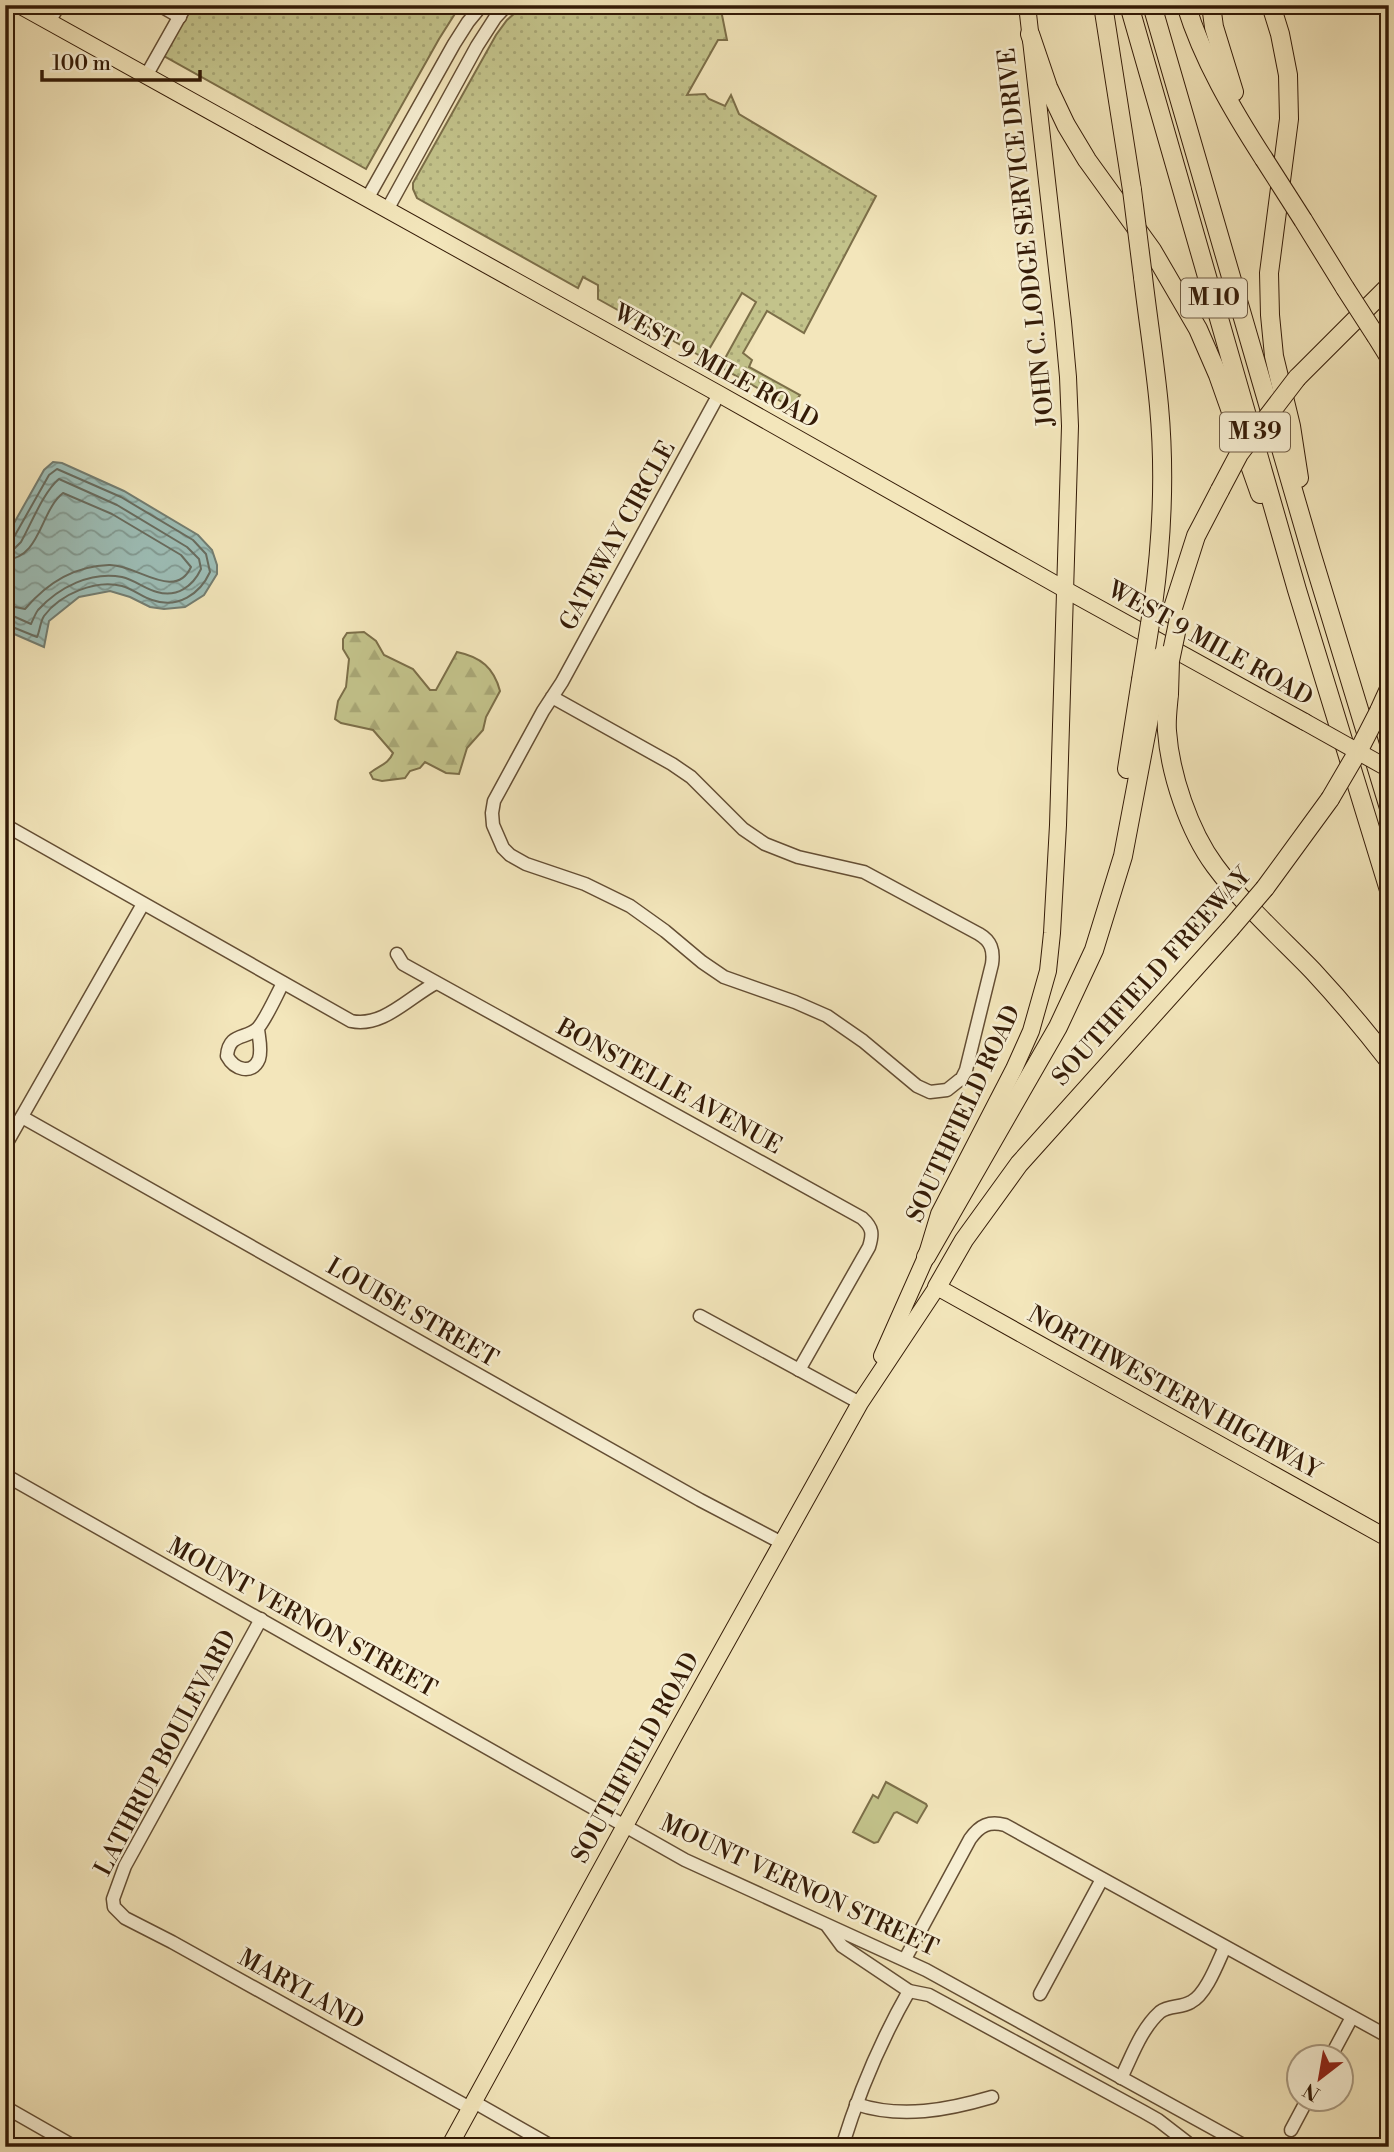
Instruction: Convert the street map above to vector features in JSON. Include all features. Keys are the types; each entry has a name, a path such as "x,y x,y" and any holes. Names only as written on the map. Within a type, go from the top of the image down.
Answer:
{"highway":[{"path":"1103,5 1132,190 1159,407 1161,508 1153,605 1155,687 1173,767 1200,841 1214,865 1266,925 1338,999 1389,1061"},
{"name":"M 10","path":"1129,5 1297,590 1389,890"},
{"name":"M 10","path":"1152,5 1311,552 1389,808"},
{"path":"1186,5 1234,112 1389,357"},
{"path":"1211,5 1226,71 1252,141"},
{"path":"1271,5 1288,75 1289,119 1269,273 1270,315 1274,356 1291,426 1311,552"},
{"path":"1030,34 1048,87 1066,125 1087,160 1152,250 1198,329 1297,590"},
{"name":"M 39","path":"1155,687 1196,536 1244,447 1297,378 1336,336 1389,286"},
{"path":"926,1256 1073,999 1094,950 1114,880 1115,853 1155,687"},
{"name":"SOUTHFIELD FREEWAY","path":"937,1287 964,1240 1019,1164 1265,888 1311,827 1355,757 1389,689"}],"main road":[{"name":"WEST 9 MILE ROAD","path":"19,5 1389,769"},
{"name":"JOHN C. LODGE SERVICE DRIVE","path":"1027,5 1068,377 1070,426 1066,590"},
{"name":"SOUTHFIELD ROAD","path":"863,1398 926,1256 939,1214 1031,1031 1048,971 1056,860 1066,590"},
{"name":"SOUTHFIELD ROAD","path":"449,2147 863,1398 937,1287"},
{"name":"NORTHWESTERN HIGHWAY","path":"937,1287 1389,1539"}],"street":[{"path":"50,22 59,5"},
{"path":"146,76 183,11 159,5"},
{"path":"367,199 454,44 482,5"},
{"path":"387,210 472,55 495,18 507,5"},
{"path":"454,44 472,55"},
{"path":"430,86 450,96"},
{"name":"GATEWAY CIRCLE","path":"552,697 673,764 691,777 743,829 765,844 798,857 852,869 874,877 988,940 993,952 992,964 970,1058 962,1078 947,1090 923,1090 863,1041 827,1016 724,976 630,906 585,884 526,864 506,852 493,825 494,801 719,394"},
{"path":"7,829 341,1016 359,1022 376,1020 436,983"},
{"path":"5,1146 143,904"},
{"name":"BONSTELLE AVENUE","path":"397,954 403,964 436,983 862,1218 872,1230 869,1247 799,1370"},
{"path":"258,1029 283,983"},
{"name":"LOUISE STREET","path":"22,1117 713,1507 782,1543"},
{"path":"700,1316 799,1370 863,1398"},
{"name":"MOUNT VERNON STREET","path":"5,1475 703,1869 905,1959 1121,2078 1232,2143 1247,2147"},
{"name":"LATHRUP BOULEVARD","path":"114,1907 113,1899 125,1866 261,1619"},
{"path":"905,1959 970,1839 980,1827 996,1823 1005,1825 1389,2037"},
{"path":"1040,1994 1102,1879"},
{"name":"MARYLAND","path":"114,1907 125,1918 553,2147"},
{"path":"825,1923 842,1946 909,1990 929,1995 1132,2105 1158,2120 1193,2147"},
{"path":"1121,2078 1149,2026 1161,2012 1195,2000 1202,1992 1225,1947"},
{"path":"842,2147 878,2051 909,1990"},
{"path":"1337,2044 1352,2017"},
{"path":"856,2104 875,2110 910,2112 947,2109 992,2097"},
{"path":"5,2107 75,2147"},
{"path":"1290,2130 1299,2114"}],"green space":[{"path":"192,5 463,5 439,39 366,169 164,56"},
{"path":"524,5 720,5 727,40 718,40 687,95 705,94 709,99 725,106 731,95 739,114 876,196 804,333 767,311 743,353 752,360 749,367 800,395 791,407 724,369 723,362 756,302 742,293 704,358 598,299 598,285 583,277 578,288 417,198 413,183 496,35 507,20"},
{"path":"364,632 376,641 384,655 413,669 430,690 436,690 457,652 480,660 490,670 500,691 486,717 483,730 467,748 459,774 446,773 425,762 420,768 410,771 405,778 382,781 373,779 370,773 386,762 393,753 373,730 341,723 335,719 338,701 346,687 349,659 343,649 343,639 347,633"},
{"path":"886,1782 927,1806 917,1823 897,1812 894,1813 878,1842 874,1843 853,1832 873,1795 878,1798"}],"water":[{"path":"53,462 62,463 124,491 198,535 212,550 217,565 217,574 204,595 185,607 164,609 150,607 110,591 79,597 49,621 44,647 5,630 5,539 44,470"}]}
